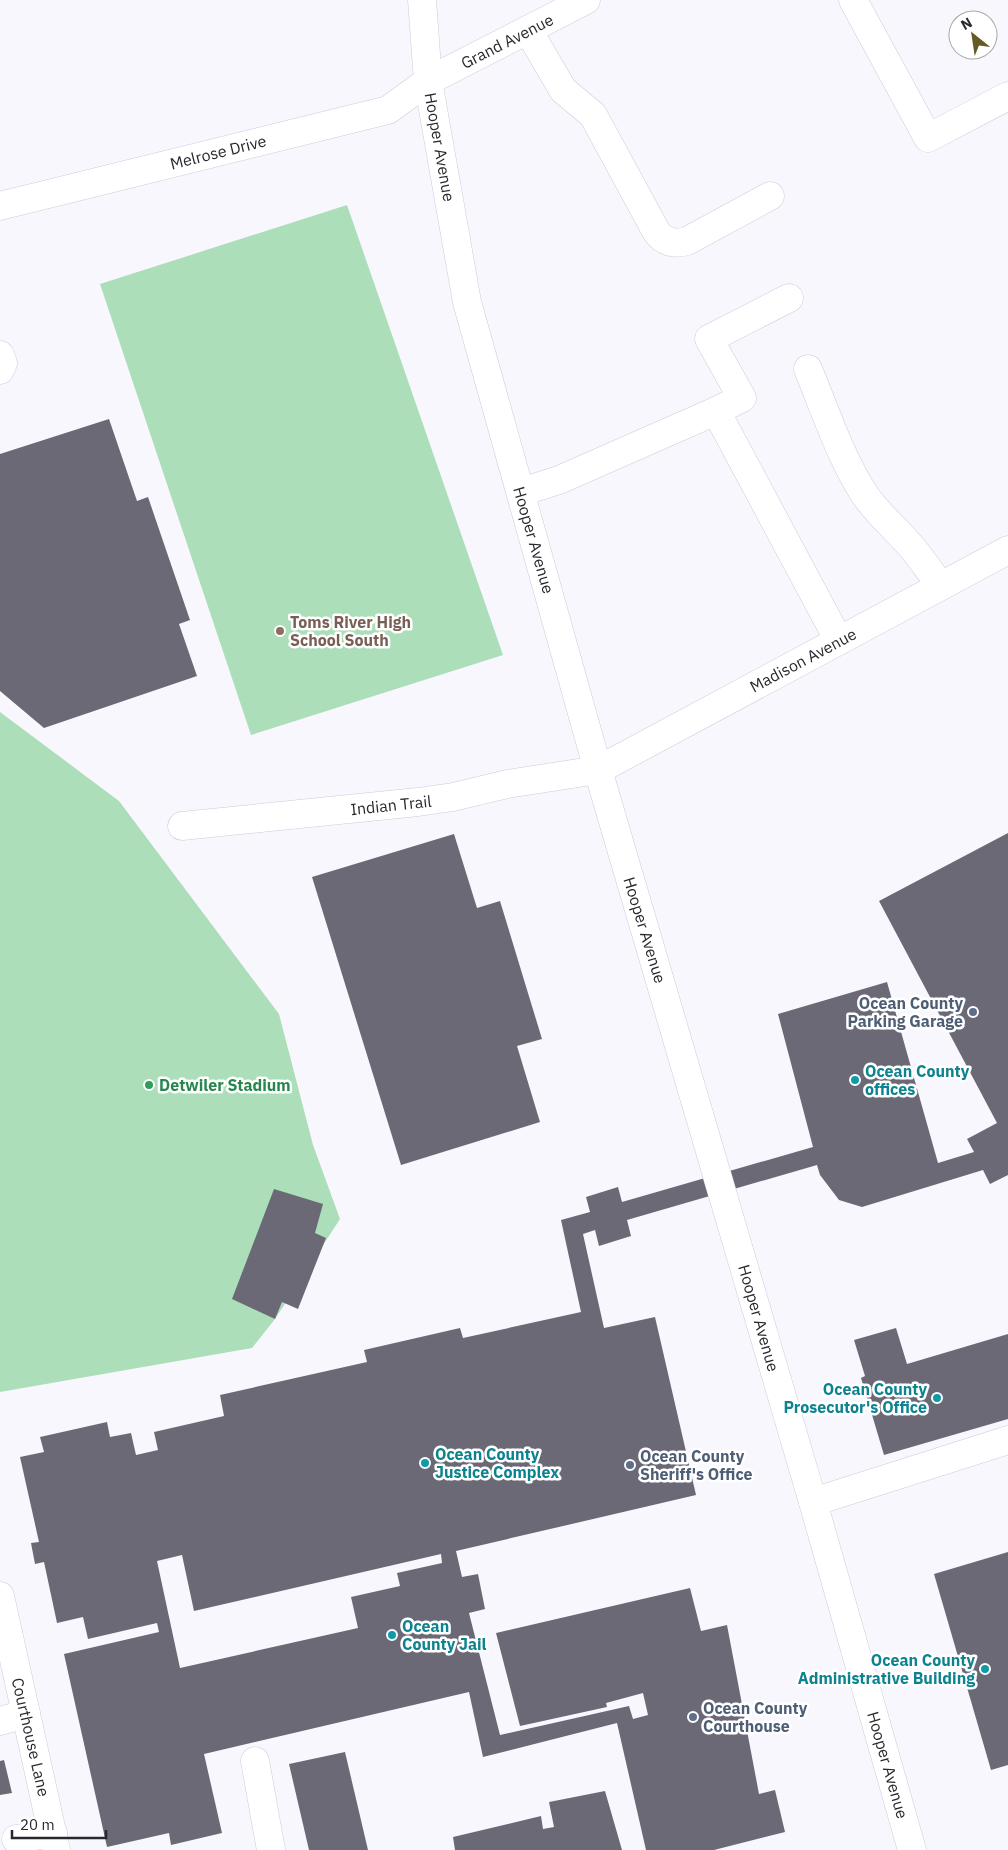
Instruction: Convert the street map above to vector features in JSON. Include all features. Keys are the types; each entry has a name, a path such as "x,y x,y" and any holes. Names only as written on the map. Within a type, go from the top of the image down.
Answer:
{"main road":[{"name":"Hooper Avenue","path":"422,0 428,81 467,302 598,770 813,1502 912,1850"},
{"name":"Grand Avenue","path":"428,81 586,0"},
{"path":"853,0 928,138 1008,96"},
{"path":"528,30 563,90 593,115 656,231 663,239 674,243 687,240 770,196"},
{"name":"Melrose Drive","path":"0,206 388,110 428,81"},
{"path":"521,492 559,480 742,398 709,339 789,298"},
{"path":"0,355 3,363 0,370"},
{"path":"808,369 835,435 860,488 875,509 910,544 941,586"},
{"path":"716,411 839,641"},
{"name":"Madison Avenue","path":"598,770 1008,550"},
{"name":"Indian Trail","path":"182,826 418,802 453,797 507,784 598,770"},
{"path":"813,1502 1008,1440"},
{"name":"Courthouse Lane","path":"0,1596 54,1842"},
{"path":"0,1720 26,1714"},
{"path":"255,1761 271,1850"},
{"path":"16,1839 54,1842"}],"green space":[{"path":"347,205 503,655 251,735 100,284"},
{"name":"Detwiler Stadium","path":"0,712 119,801 279,1014 313,1145 340,1219 275,1319 252,1348 0,1392"}],"building":[{"path":"109,419 137,501 148,497 190,620 179,624 197,676 44,728 0,691 0,454"},
{"path":"1008,833 1008,1175 990,1184 983,1170 862,1207 839,1200 820,1175 817,1165 627,1220 631,1236 599,1246 595,1230 583,1234 604,1328 655,1317 696,1495 456,1551 462,1577 478,1574 485,1609 469,1613 500,1735 629,1706 633,1719 648,1715 643,1693 606,1703 607,1707 520,1726 496,1633 690,1588 701,1631 727,1625 759,1794 775,1790 785,1832 714,1850 646,1850 617,1723 483,1757 469,1692 204,1754 222,1833 171,1845 169,1833 107,1847 64,1654 159,1632 157,1623 88,1639 83,1617 57,1623 44,1562 35,1564 31,1543 39,1542 20,1457 44,1452 40,1437 107,1422 110,1437 131,1433 136,1455 158,1450 154,1432 224,1416 220,1395 367,1362 364,1350 460,1328 463,1338 581,1312 561,1220 590,1212 586,1197 618,1187 622,1202 813,1147 778,1014 887,982 938,1163 974,1152 967,1139 997,1123 879,901","holes":["441,1554 442,1563 397,1573 400,1586 351,1597 358,1628 180,1668 157,1561 182,1555 194,1611"]},
{"path":"454,834 477,908 500,901 542,1039 517,1046 540,1122 401,1165 312,877"},
{"path":"274,1189 323,1204 315,1233 326,1238 298,1309 282,1302 275,1319 232,1299"},
{"name":"Ocean County Prosecutor's Office","path":"896,1328 907,1364 1008,1334 1008,1419 884,1455 861,1378 865,1376 854,1340"},
{"name":"Ocean County Administrative Building","path":"1008,1552 1008,1765 991,1770 934,1574"},
{"path":"345,1752 368,1850 309,1850 289,1764"},
{"path":"4,1760 12,1793 0,1795 0,1761"},
{"path":"605,1791 622,1850 455,1850 453,1837 541,1816 543,1829 554,1827 549,1802"}],"place":[{"name":"Toms River High School South","path":"280,631"},
{"name":"Ocean County Parking Garage","path":"973,1012"},
{"name":"Ocean County offices","path":"855,1080"},
{"name":"Detwiler Stadium","path":"149,1085"},
{"name":"Ocean County Prosecutor's Office","path":"937,1398"},
{"name":"Ocean County Justice Complex","path":"425,1463"},
{"name":"Ocean County Sheriff's Office","path":"630,1465"},
{"name":"Ocean County Jail","path":"392,1635"},
{"name":"Ocean County Administrative Building","path":"985,1669"},
{"name":"Ocean County Courthouse","path":"693,1717"}]}
